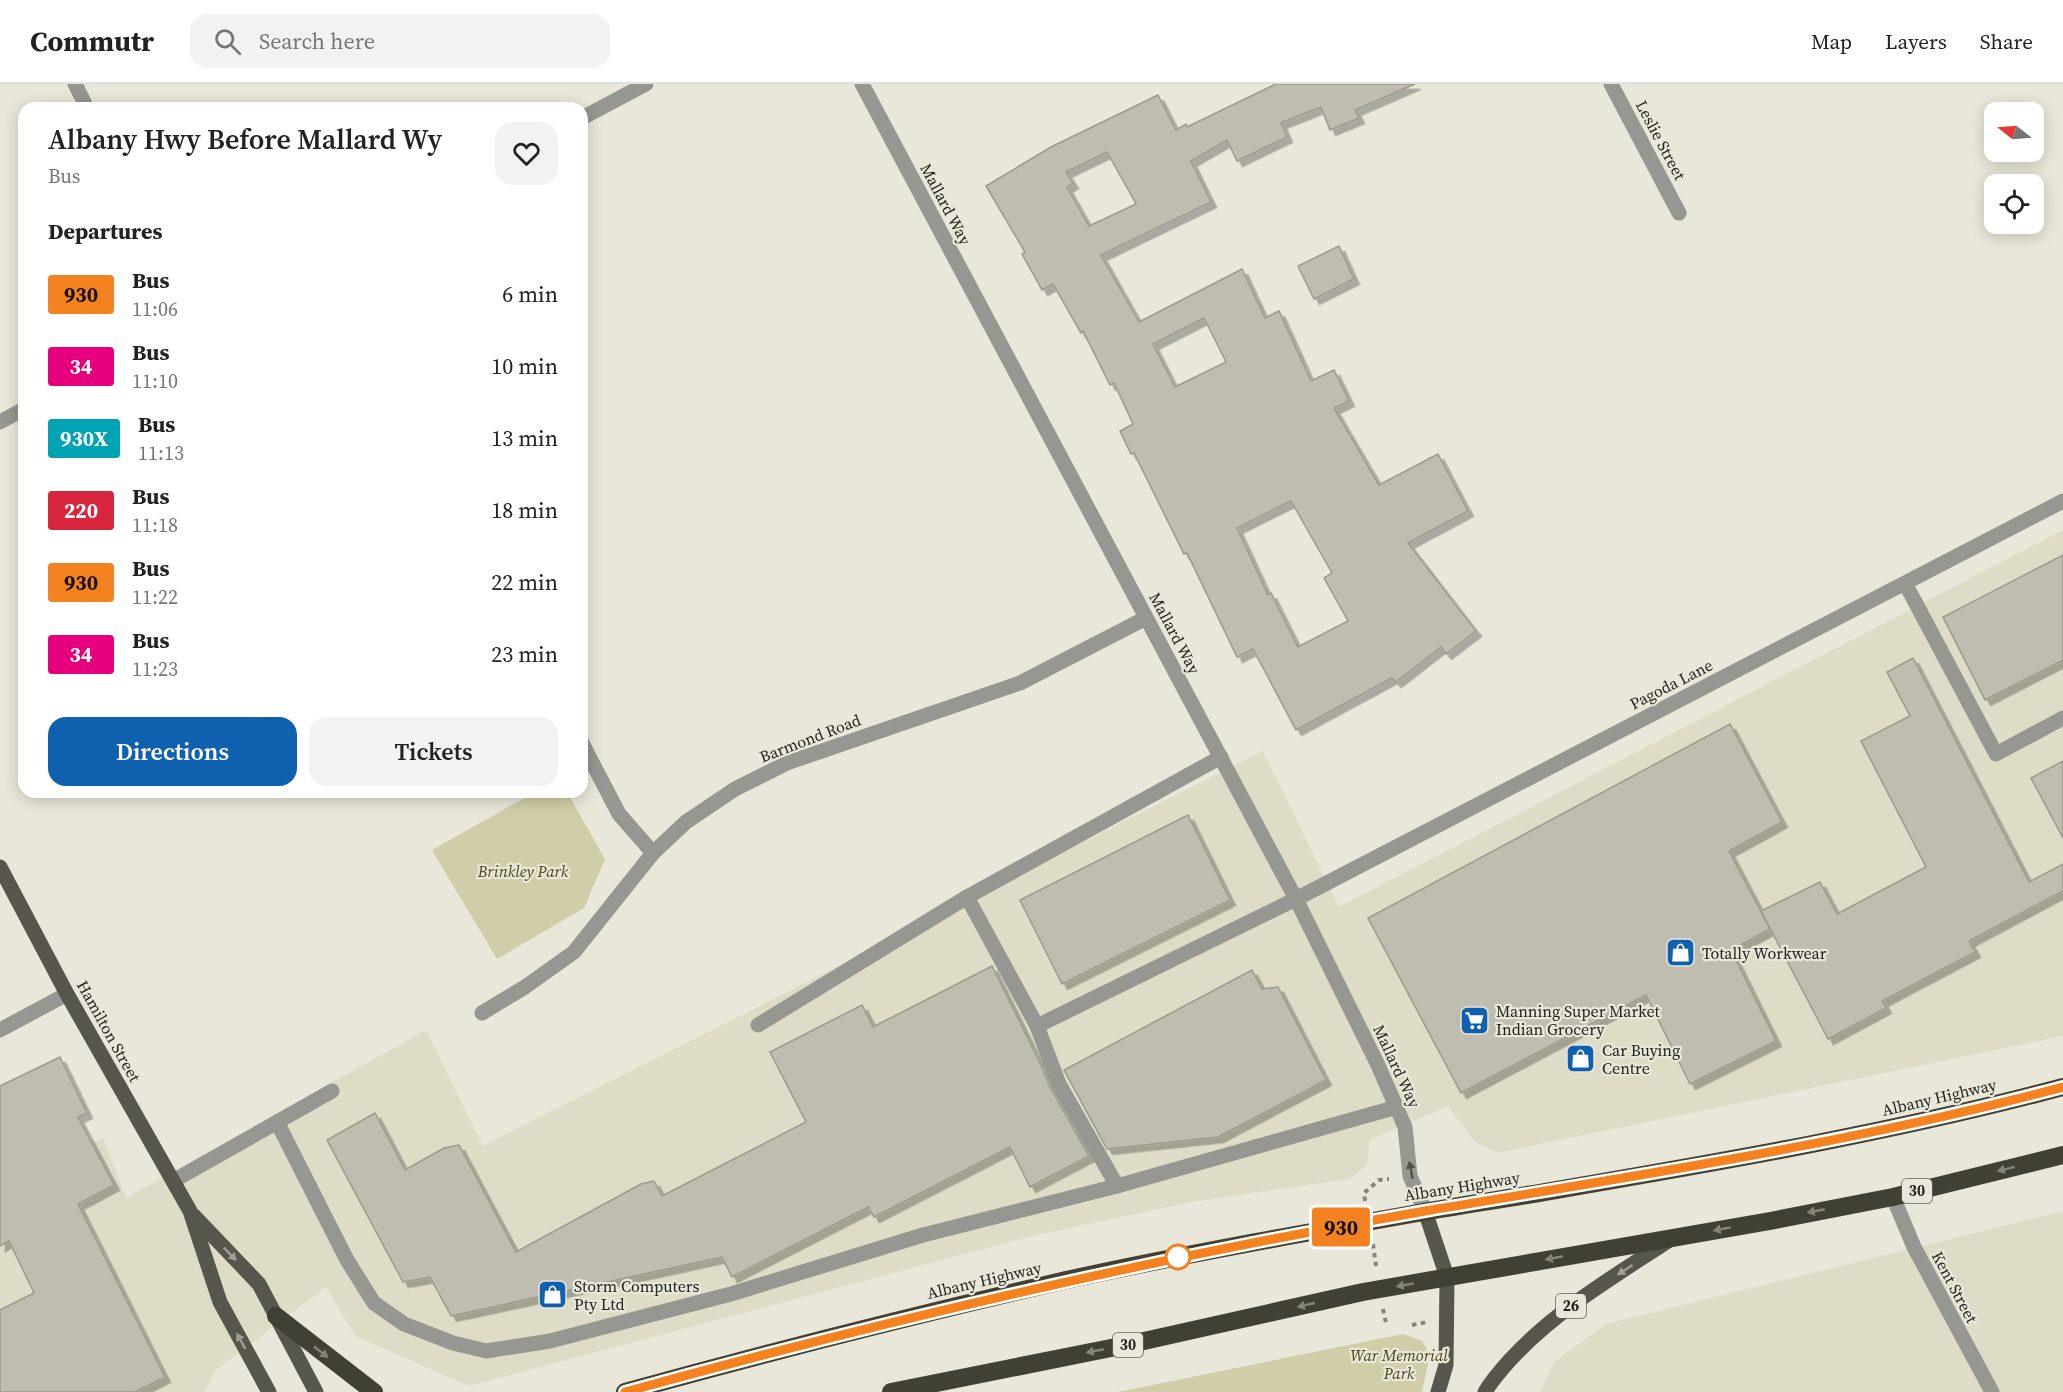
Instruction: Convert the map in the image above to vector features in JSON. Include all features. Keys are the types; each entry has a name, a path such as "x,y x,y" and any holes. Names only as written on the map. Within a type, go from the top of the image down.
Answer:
{"highway":[{"name":"Albany Highway","path":"625,1392 884,1323 1065,1281 1425,1211 1523,1196 1868,1133 2063,1087"},
{"name":"30","path":"891,1392 1126,1345 1363,1292 1893,1197 2063,1155"},
{"path":"276,1316 374,1392"}],"main road":[{"name":"Hamilton Street","path":"0,867 67,994 190,1211 220,1302 269,1392"},
{"name":"Hamilton Street","path":"190,1211 259,1284 316,1392"},
{"path":"1425,1211 1447,1277 1446,1365 1438,1392"},
{"name":"26","path":"1485,1392 1491,1382 1531,1337 1560,1313 1674,1238"}],"street":[{"path":"75,84 84,102"},
{"path":"588,115 646,84"},
{"name":"Mallard Way","path":"862,84 1296,899 1397,1107 1405,1127 1410,1176 1425,1211"},
{"name":"Leslie Street","path":"1611,84 1679,213"},
{"path":"0,422 18,413"},
{"name":"Pagoda Lane","path":"1037,1026 1296,899 2063,501"},
{"path":"1905,583 1996,754 2063,718"},
{"name":"Barmond Road","path":"482,1012 525,987 574,952 653,853 686,822 735,789 787,763 1020,683 1146,618"},
{"path":"588,755 619,814 653,853"},
{"path":"758,1025 967,897 1221,757"},
{"path":"967,897 1037,1026 1059,1084 1117,1186"},
{"path":"0,1030 67,994"},
{"path":"173,1181 332,1091"},
{"path":"277,1122 346,1260 375,1303 404,1324 453,1343 486,1352 550,1341 731,1294 923,1235 1117,1186 1397,1107"},
{"name":"Kent Street","path":"1893,1197 1914,1247 1992,1392"}],"shaded area":[{"path":"2063,530 2063,1036 1498,1153 1474,1141 1448,1106 1370,1140 1367,1165 1350,1179 1191,1202 1032,1236 469,1386 355,1336 326,1287 216,1370 205,1392 0,1392 0,1190 103,1138 126,1198 426,1030 483,1146 1263,751 1339,907"},
{"path":"2063,1211 2063,1392 1540,1392 1554,1362 1606,1324"}],"green space":[{"name":"Brinkley Park","path":"524,798 570,798 605,859 584,908 497,959 432,850"},
{"name":"War Memorial Park","path":"1403,1334 1422,1341 1430,1354 1422,1392 1118,1392"}],"building":[{"path":"1276,84 1415,84 1355,110 1359,118 1330,130 1321,107 1281,123 1287,137 1237,161 1227,140 1191,161 1211,202 1101,255 1139,322 1242,269 1265,318 1279,311 1311,381 1334,370 1349,401 1334,408 1379,485 1438,454 1468,511 1408,543 1476,631 1446,654 1441,647 1396,682 1392,678 1296,730 1253,649 1237,657 1187,553 1184,554 1134,453 1131,454 1120,431 1133,424 1114,383 1110,385 1083,331 1081,333 1053,284 1042,290 1022,254 1025,252 986,186 1051,147 1158,95 1176,130 1186,124 1187,127","holes":["1107,152 1136,204 1089,226 1067,187 1073,183 1066,172","1204,318 1226,362 1175,387 1153,344","1291,501 1332,573 1324,578 1348,621 1298,647 1271,593 1268,595 1237,528"]},
{"path":"1339,246 1354,279 1314,299 1298,266"},
{"path":"2063,555 2063,660 1985,700 1943,617"},
{"path":"1913,658 2029,882 2063,864 2063,891 1969,941 1975,952 1882,1001 1886,1008 1828,1039 1761,911 1820,882 1837,914 1926,867 1861,741 1910,716 1887,672"},
{"path":"1730,724 1782,822 1729,851 1770,929 1731,950 1776,1041 1690,1084 1646,995 1461,1093 1368,918"},
{"path":"2063,761 2063,838 2031,778"},
{"path":"1188,815 1230,900 1062,984 1020,900"},
{"path":"992,966 1051,1089 1089,1156 1030,1187 1010,1147 874,1217 868,1207 732,1277 722,1257 451,1316 430,1277 403,1282 327,1140 375,1113 405,1170 444,1148 459,1145 516,1252 641,1184 654,1181 662,1196 806,1122 770,1052 862,1005 873,1027"},
{"path":"1252,970 1262,989 1278,987 1326,1080 1218,1137 1107,1149 1064,1070"},
{"path":"60,1057 87,1113 78,1117 114,1185 78,1204 165,1377 135,1392 0,1392 0,1310 34,1293 9,1241 0,1246 0,1086"}],"bus line":[{"name":"930","path":"625,1392 884,1323 1065,1281 1354,1224 1523,1196 1868,1133 2063,1087"}],"place":[{"name":"Totally Workwear","path":"1681,953"},
{"name":"Manning Super Market Indian Grocery","path":"1475,1020"},
{"name":"Car Buying Centre","path":"1581,1059"},
{"name":"Storm Computers Pty Ltd","path":"553,1295"}]}
